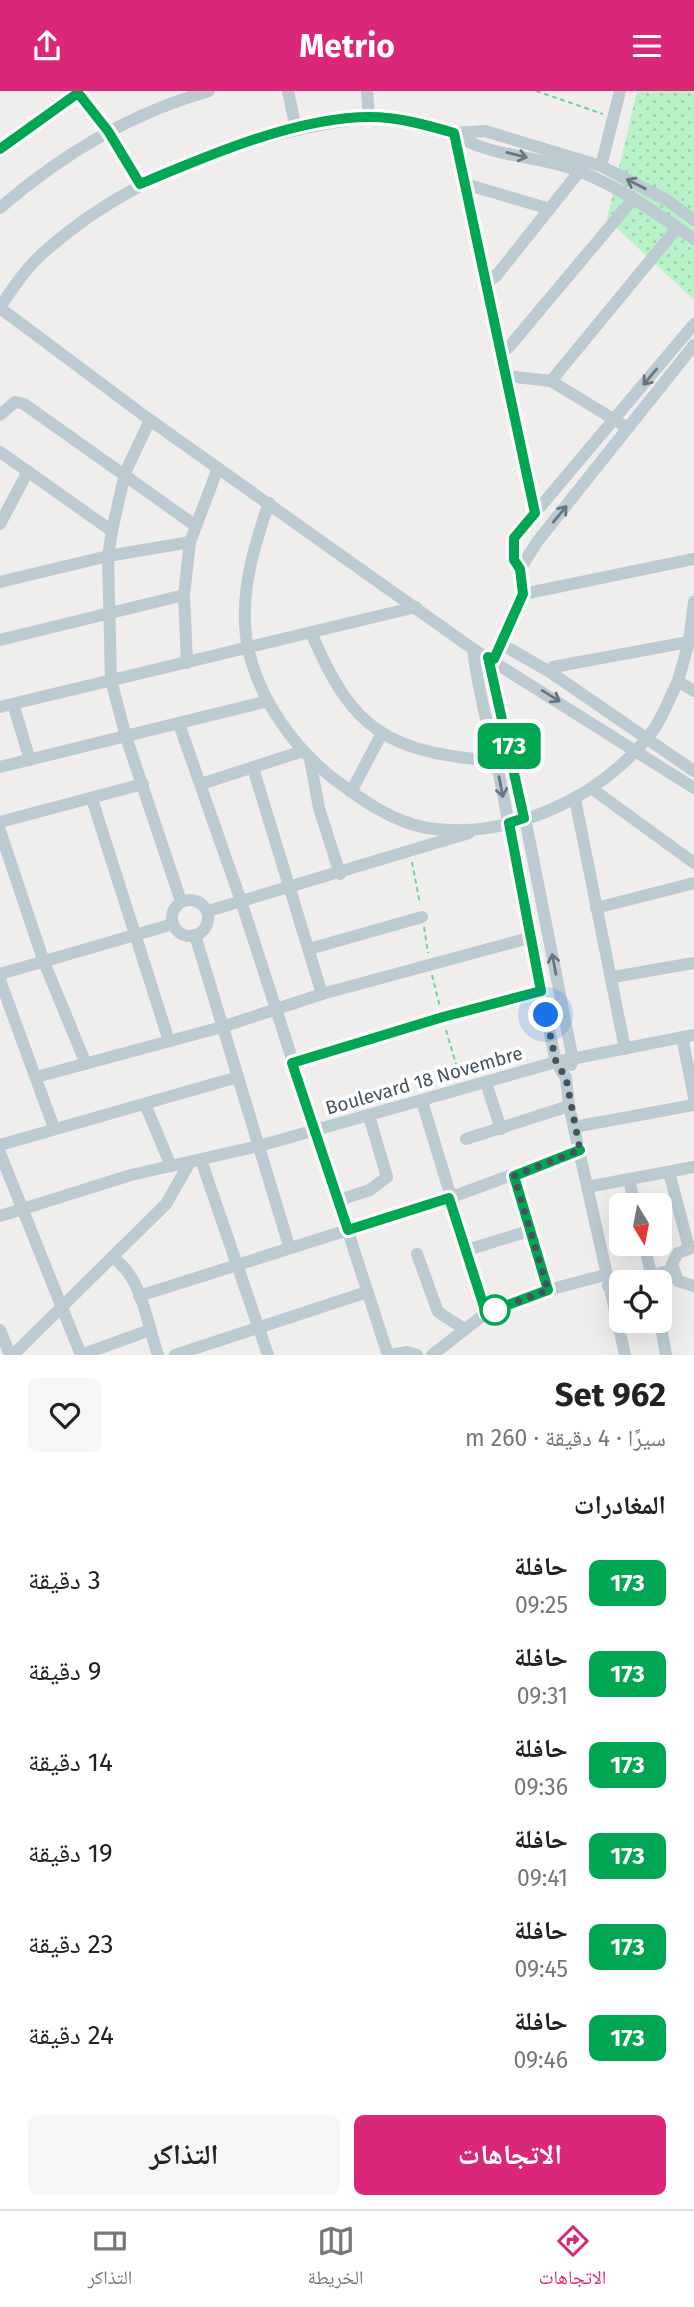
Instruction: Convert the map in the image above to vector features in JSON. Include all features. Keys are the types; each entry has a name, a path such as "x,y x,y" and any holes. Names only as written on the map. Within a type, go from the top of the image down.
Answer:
{"street":[{"path":"0,208 33,181 108,131 189,94 209,91"},
{"path":"288,91 296,129"},
{"path":"367,91 369,117"},
{"path":"601,166 620,91"},
{"path":"0,149 77,92 108,131 140,184"},
{"path":"694,220 667,200 601,166 485,131 454,133 421,124 369,117 296,129 226,149 140,184 42,253 5,289 0,308 150,421 270,503 473,649 637,749 694,788"},
{"path":"454,133 467,143 579,172 633,199 694,239"},
{"path":"454,133 535,513"},
{"path":"486,283 496,276 579,172"},
{"path":"464,184 550,209"},
{"path":"500,353 509,347 633,199"},
{"path":"551,381 677,228"},
{"path":"566,1078 573,1060 491,658 501,644 523,594 520,569 514,560 514,538 694,324"},
{"path":"520,569 537,541 694,345"},
{"path":"505,376 551,381 628,428"},
{"path":"0,415 15,402 24,404 125,473 196,526"},
{"path":"150,421 125,473 108,556 111,680 126,737 181,901"},
{"path":"0,452 112,531"},
{"path":"187,663 184,595 190,542 218,468"},
{"path":"0,524 28,471"},
{"path":"270,503 252,559 245,610 248,647 268,701 306,755 351,792 403,821 426,827 483,829"},
{"path":"0,582 108,556 190,542"},
{"path":"523,594 694,559"},
{"path":"0,640 184,595"},
{"path":"208,911 509,823 575,799 647,739 678,681 692,642 694,602"},
{"path":"30,760 6,705 416,607"},
{"path":"311,632 329,677 364,720 382,733 429,754 496,761"},
{"path":"550,672 553,667 692,642"},
{"path":"501,644 550,672 694,771"},
{"path":"473,649 477,684 509,823 529,938 556,1062 566,1078 569,1106 625,1355"},
{"path":"678,681 694,691"},
{"path":"0,767 268,701"},
{"path":"179,724 241,901 389,1355 407,1352 417,1355"},
{"path":"351,792 382,733"},
{"path":"201,784 306,755"},
{"path":"306,755 340,874"},
{"path":"253,768 322,994"},
{"path":"0,822 143,785"},
{"path":"591,788 694,863"},
{"path":"92,799 169,1041"},
{"path":"575,799 613,977 625,1049"},
{"path":"0,831 44,962 86,1064"},
{"path":"597,908 694,883"},
{"path":"197,900 208,911 207,926 195,935 184,935 173,924 174,909 181,901 197,900"},
{"path":"309,949 422,917"},
{"path":"0,974 173,924"},
{"path":"195,935 289,1247"},
{"path":"36,1077 222,1027 322,994 529,938"},
{"path":"613,977 694,963"},
{"path":"0,980 54,1128"},
{"path":"292,1063 443,1017 541,991"},
{"path":"688,1036 694,1097"},
{"name":"Boulevard 18 Novembre","path":"0,1216 170,1165 259,1146 556,1062 688,1036"},
{"path":"0,1145 238,1077"},
{"path":"486,1083 501,1129"},
{"path":"422,1101 449,1198 486,1313"},
{"path":"145,1104 170,1165"},
{"path":"574,1127 694,1105"},
{"path":"466,1139 569,1106"},
{"path":"338,1200 378,1186 388,1175 369,1116"},
{"path":"139,1296 449,1198 580,1150"},
{"path":"0,1153 81,1355 150,1331"},
{"path":"0,1330 14,1354 113,1258 173,1195 195,1161"},
{"path":"195,1161 237,1264 268,1355"},
{"path":"587,1187 694,1167"},
{"path":"669,1172 691,1247 678,1253 673,1271 678,1281 694,1286"},
{"path":"514,1176 548,1290"},
{"path":"629,1179 632,1193"},
{"path":"467,1250 532,1230"},
{"path":"417,1254 438,1312 463,1328"},
{"path":"113,1258 126,1267 139,1296 158,1355"},
{"path":"432,1355 463,1328 486,1313 548,1290 607,1280"},
{"path":"175,1355 367,1292"},
{"path":"662,1333 666,1355"}],"path":[{"path":"536,91 614,118"}],"green space":[{"path":"637,91 694,91 694,300 607,219"}],"bus line":[{"name":"173","path":"0,149 78,93 108,131 140,184 226,149 328,123 369,117 421,124 454,133 535,513 514,538 514,560 520,569 523,594 494,659 488,657 524,818 509,823 518,882 541,991 443,1017 292,1063 348,1230 449,1198 486,1313 548,1290 514,1176 580,1150"}],"route":[{"path":"495,1310 548,1290 514,1176 580,1150 569,1106 566,1078 556,1062 546,1015"}]}
